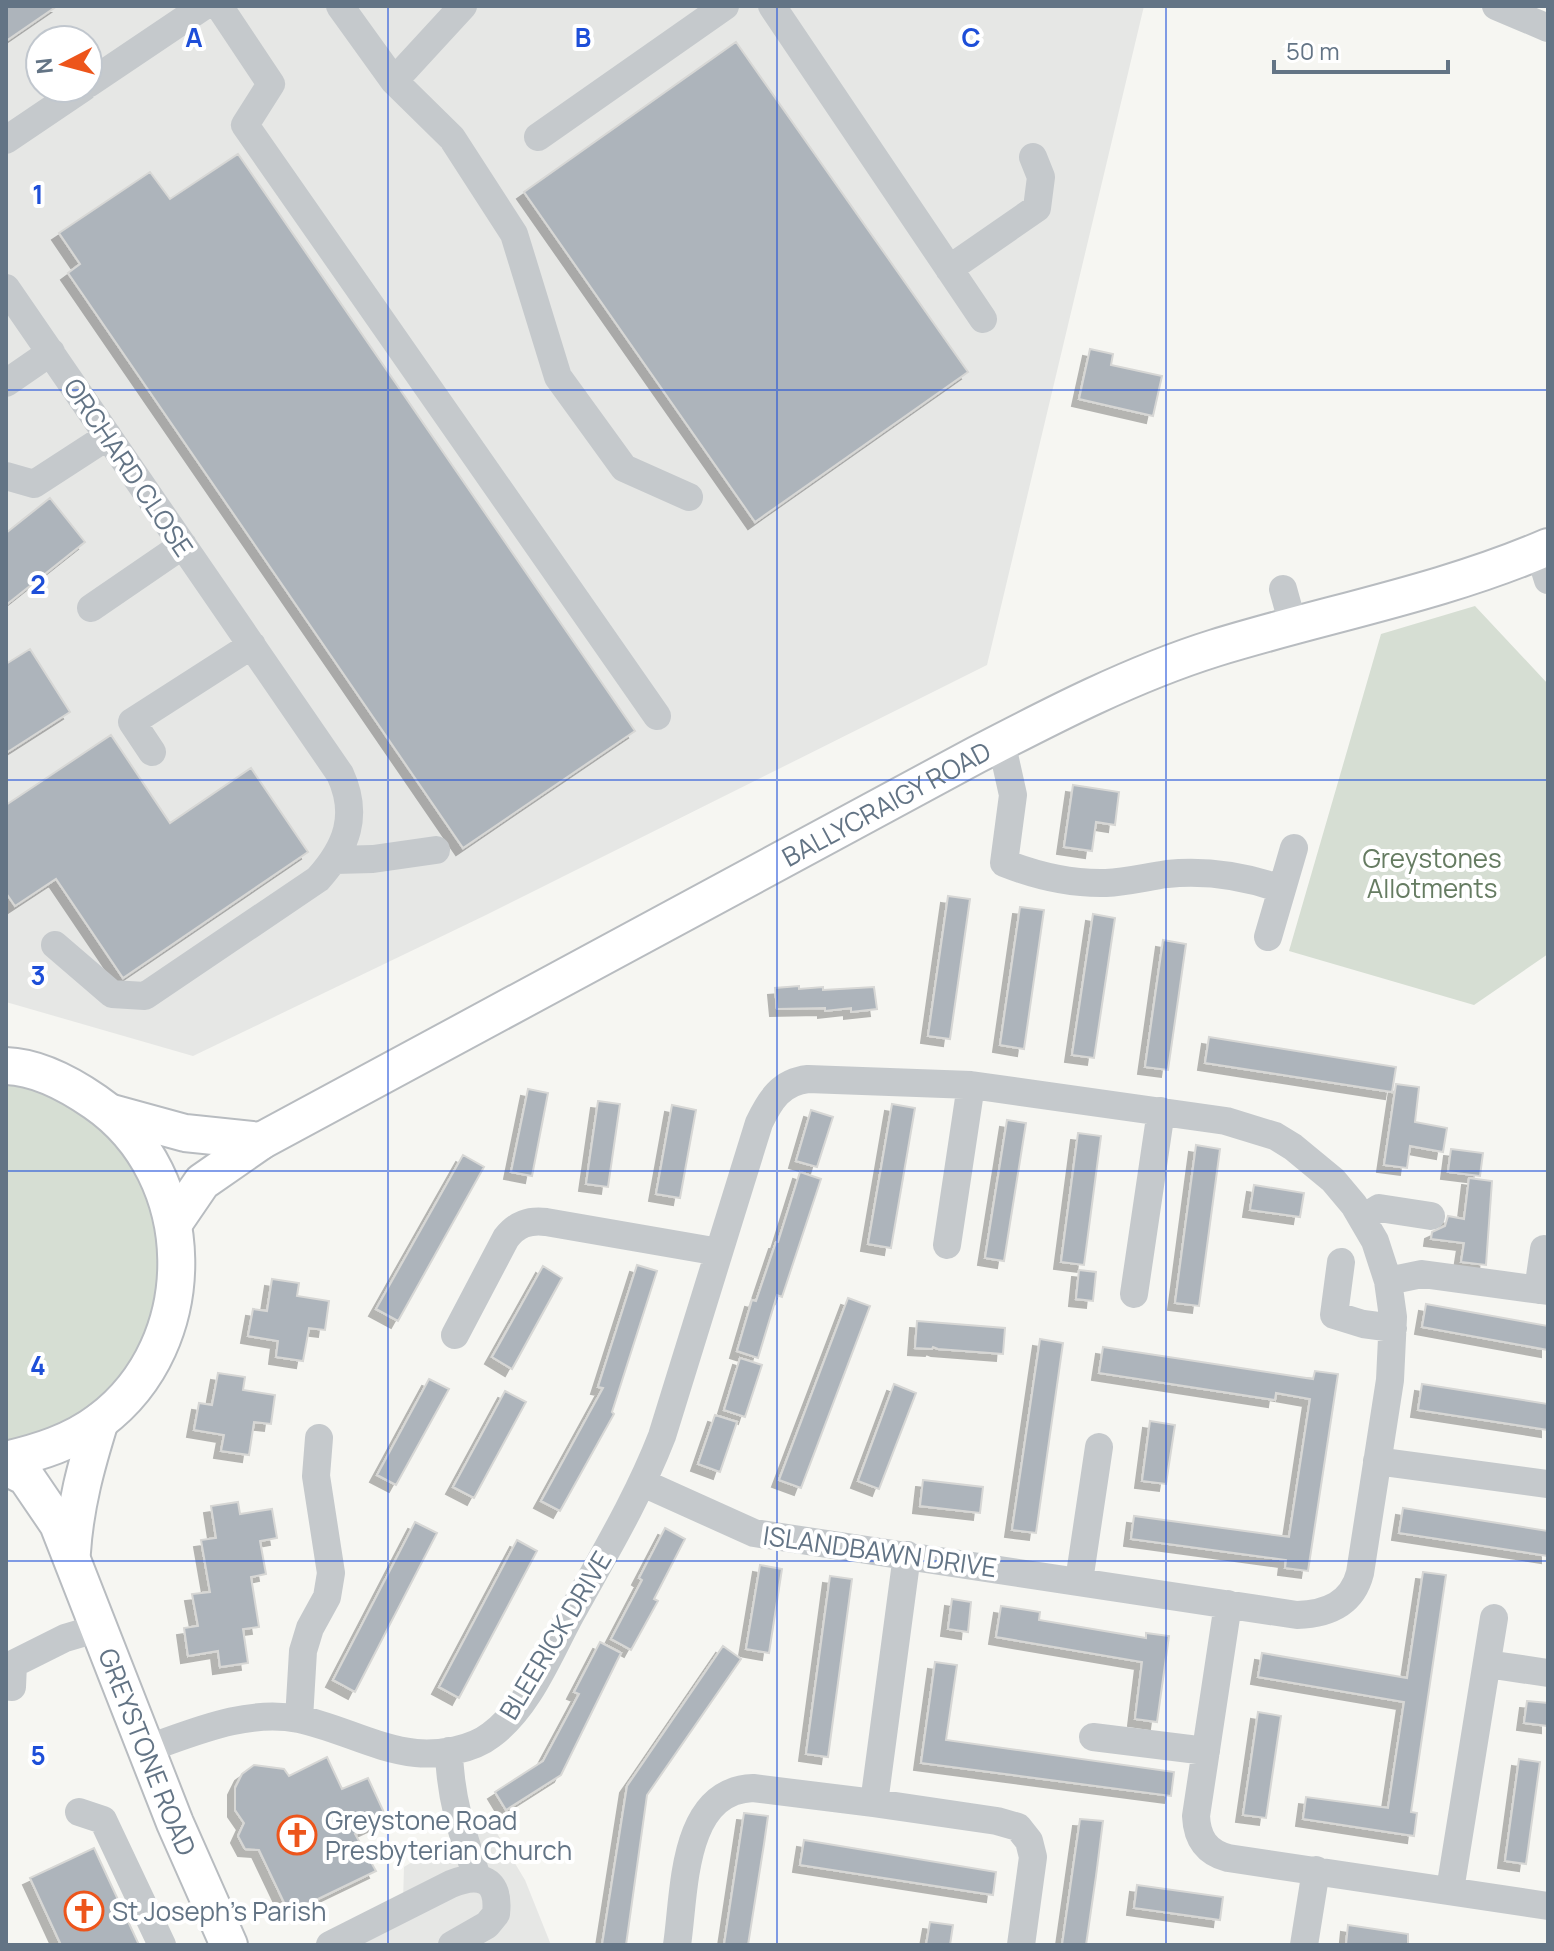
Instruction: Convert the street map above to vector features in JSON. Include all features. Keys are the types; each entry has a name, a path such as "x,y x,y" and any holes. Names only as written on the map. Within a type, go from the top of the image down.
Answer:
{"main road":[{"name":"BALLYCRAIGY ROAD","path":"174,1223 202,1182 261,1141 1001,741 1143,674 1212,649 1426,589 1545,560"},
{"path":"6,1066 21,1067 69,1084 112,1113 140,1145 161,1182 174,1223 177,1270 170,1317 159,1347 143,1375 123,1400 100,1421 51,1449 6,1460"},
{"path":"112,1113 185,1133 261,1141"},
{"name":"GREYSTONE ROAD","path":"72,1557 74,1513 81,1479 100,1421"},
{"name":"GREYSTONE ROAD","path":"6,1467 26,1477 58,1524 175,1823 229,1945"}],"street":[{"path":"104,73 204,6"},
{"path":"219,6 271,84 245,125 657,716"},
{"path":"340,6 394,81 452,138 514,234 558,377 624,468 689,497"},
{"path":"394,81 463,6"},
{"path":"538,137 725,6"},
{"path":"772,6 983,319"},
{"path":"1496,6 1548,28"},
{"path":"6,140 59,104"},
{"path":"949,269 1037,208 1041,177 1033,157"},
{"name":"ORCHARD CLOSE","path":"6,288 340,774 349,798 349,823 335,860"},
{"path":"6,383 51,352"},
{"path":"6,476 34,484 108,436"},
{"path":"91,608 183,545"},
{"path":"1283,589 1293,625"},
{"path":"152,752 132,722 252,645"},
{"path":"1001,741 1013,795 1004,863 1040,877 1069,881 1106,883 1169,874 1205,873 1250,878 1281,889"},
{"path":"1268,937 1294,848"},
{"path":"55,945 112,994 145,996 318,879 335,860 373,859 436,850"},
{"name":"BLEERICK DRIVE","path":"146,1749 240,1719 269,1716 299,1719 413,1753 449,1751 484,1740 517,1709 643,1483 662,1436 759,1123 772,1099 785,1085 808,1079 971,1085"},
{"path":"947,1245 971,1085 1241,1124 1275,1136 1333,1180 1363,1218 1375,1241 1388,1281 1393,1328 1392,1368 1377,1461 1548,1484"},
{"path":"1134,1294 1161,1111"},
{"path":"1363,1218 1379,1208 1431,1216"},
{"path":"455,1335 506,1238 526,1223 546,1222 719,1252"},
{"path":"1388,1281 1422,1274 1543,1290 1544,1249"},
{"path":"1341,1262 1334,1315 1363,1324 1393,1328"},
{"path":"299,1719 303,1651 310,1628 327,1597 331,1573 316,1476 319,1438"},
{"path":"1079,1581 1099,1447"},
{"name":"ISLANDBAWN DRIVE","path":"643,1483 754,1533 1297,1615 1330,1610 1347,1599 1355,1587 1360,1573 1377,1461"},
{"path":"874,1803 907,1555"},
{"path":"1228,1604 1196,1816 1197,1832 1205,1845 1228,1858 1548,1906"},
{"path":"1450,1890 1494,1618"},
{"path":"12,1687 13,1664 65,1638 99,1628"},
{"path":"1487,1664 1548,1673"},
{"path":"1093,1737 1206,1751"},
{"path":"449,1751 455,1813 477,1877 491,1885 497,1905 496,1914 487,1925 452,1945"},
{"path":"677,1945 695,1834 704,1813 717,1799 733,1790 753,1788 1015,1825 1029,1841 1033,1857 1021,1945"},
{"path":"79,1812 103,1820 162,1945"},
{"path":"1304,1945 1316,1870"},
{"path":"330,1945 451,1884 477,1877"}],"shaded area":[{"path":"6,6 1144,6 987,665 486,915 193,1056 6,1002"},
{"path":"495,1830 525,1880 551,1945 311,1945 403,1902 404,1867 453,1837"}],"green space":[{"name":"Greystones Allotments","path":"1475,606 1548,684 1548,954 1474,1005 1289,951 1381,634"},
{"path":"6,1081 58,1096 110,1134 146,1187 161,1249 155,1313 127,1371 82,1416 24,1443 6,1444"}],"building":[{"path":"6,6 57,6 31,24 24,24 24,29 6,41"},
{"path":"736,42 968,372 755,522 524,192"},
{"path":"238,154 635,731 463,848 68,273 80,264 59,233 150,172 170,199"},
{"path":"1090,349 1113,354 1111,365 1162,376 1153,416 1079,399"},
{"path":"50,498 85,542 6,605 6,533"},
{"path":"30,649 70,712 6,753 6,664"},
{"path":"111,735 170,823 251,768 308,852 123,978 56,879 15,906 6,893 6,805"},
{"path":"1073,785 1119,792 1115,825 1096,822 1092,851 1064,847"},
{"path":"948,896 970,899 950,1039 928,1036"},
{"path":"1020,907 1044,910 1024,1049 1000,1045"},
{"path":"1093,914 1115,918 1094,1058 1072,1055"},
{"path":"1163,940 1186,944 1168,1070 1145,1067"},
{"path":"799,986 799,989 823,987 823,990 874,987 877,1009 851,1012 851,1008 825,1011 825,1008 777,1009 775,988"},
{"path":"1209,1037 1396,1067 1392,1092 1205,1063"},
{"path":"1396,1084 1419,1087 1415,1122 1447,1128 1443,1152 1410,1146 1407,1168 1384,1165"},
{"path":"528,1089 548,1093 532,1176 511,1172"},
{"path":"598,1101 620,1104 608,1187 586,1184"},
{"path":"892,1104 915,1108 891,1248 868,1244"},
{"path":"672,1105 696,1110 680,1198 656,1194"},
{"path":"811,1110 833,1117 817,1167 796,1161"},
{"path":"1007,1120 1026,1123 1004,1261 985,1258"},
{"path":"1078,1133 1101,1136 1084,1265 1061,1262"},
{"path":"1196,1145 1220,1149 1199,1306 1175,1303"},
{"path":"1451,1149 1483,1153 1480,1176 1448,1172"},
{"path":"463,1155 484,1167 398,1321 376,1309"},
{"path":"800,1172 821,1179 782,1297 777,1295 758,1358 737,1351 752,1300 756,1301"},
{"path":"1469,1178 1492,1181 1486,1265 1461,1262 1464,1243 1431,1239 1432,1232 1445,1226 1448,1216 1464,1219"},
{"path":"1254,1185 1304,1193 1300,1217 1250,1210"},
{"path":"637,1265 657,1271 612,1412 614,1414 560,1511 541,1501 603,1388 598,1387"},
{"path":"543,1266 562,1278 512,1369 492,1357"},
{"path":"1079,1270 1096,1272 1093,1301 1076,1299"},
{"path":"272,1279 299,1283 297,1296 329,1301 325,1330 309,1328 303,1361 276,1357 278,1341 248,1336 253,1309 267,1311"},
{"path":"848,1298 870,1306 801,1488 779,1480"},
{"path":"1426,1304 1548,1326 1548,1350 1422,1327"},
{"path":"917,1321 1005,1328 1003,1354 915,1348"},
{"path":"1040,1339 1063,1343 1036,1533 1012,1530"},
{"path":"1103,1347 1313,1379 1315,1371 1338,1374 1308,1571 1285,1568 1286,1560 1131,1539 1134,1516 1289,1537 1310,1399 1276,1393 1275,1400 1099,1373"},
{"path":"740,1358 762,1365 745,1417 724,1410"},
{"path":"218,1373 245,1377 243,1390 275,1395 271,1424 254,1422 249,1455 221,1451 224,1435 194,1430 199,1403 212,1405"},
{"path":"429,1379 449,1389 396,1485 377,1475"},
{"path":"894,1384 916,1393 879,1489 858,1481"},
{"path":"1422,1384 1548,1404 1548,1430 1418,1410"},
{"path":"505,1391 526,1402 474,1498 453,1487"},
{"path":"715,1415 737,1422 720,1472 698,1464"},
{"path":"1150,1421 1175,1425 1166,1484 1142,1481"},
{"path":"923,1480 983,1487 980,1513 920,1506"},
{"path":"238,1502 240,1514 272,1509 277,1538 260,1541 266,1574 251,1577 259,1627 243,1629 248,1663 220,1667 218,1651 188,1656 184,1628 198,1626 192,1594 210,1592 201,1540 216,1538 211,1506"},
{"path":"1403,1508 1548,1531 1548,1556 1399,1533"},
{"path":"415,1522 437,1533 355,1692 333,1680"},
{"path":"665,1528 685,1539 654,1599 658,1601 631,1650 611,1639"},
{"path":"517,1540 537,1551 459,1698 439,1687"},
{"path":"760,1565 782,1569 769,1653 746,1649"},
{"path":"1423,1572 1446,1575 1411,1812 1417,1813 1414,1836 1303,1819 1306,1797 1388,1808 1404,1702 1258,1677 1262,1653 1407,1678"},
{"path":"830,1576 852,1579 828,1757 806,1754"},
{"path":"952,1599 971,1602 968,1632 948,1629"},
{"path":"1001,1606 1040,1612 1039,1620 1146,1638 1146,1633 1169,1636 1157,1722 1135,1719 1142,1662 996,1637"},
{"path":"600,1642 621,1653 561,1775 506,1810 495,1792 543,1761 579,1694 574,1692"},
{"path":"723,1646 741,1659 647,1795 626,1945 602,1945 627,1786"},
{"path":"935,1662 957,1665 946,1740 1174,1772 1171,1796 921,1763"},
{"path":"1527,1701 1548,1703 1548,1726 1524,1723"},
{"path":"1258,1712 1281,1716 1266,1818 1243,1815"},
{"name":"Greystone Road Presbyterian Church","path":"327,1757 342,1789 368,1778 387,1819 355,1834 376,1871 289,1913 259,1850 245,1849 238,1836 244,1823 235,1810 235,1788 242,1774 254,1765 284,1769 289,1776"},
{"path":"1519,1759 1540,1762 1526,1864 1505,1861"},
{"path":"744,1813 768,1816 764,1844 748,1945 724,1945"},
{"path":"1080,1819 1103,1821 1096,1876 1086,1945 1062,1945"},
{"path":"804,1840 996,1872 993,1895 800,1865"},
{"name":"St Joseph's Parish","path":"94,1848 139,1945 61,1945 30,1878"},
{"path":"1137,1885 1223,1897 1220,1920 1134,1908"},
{"path":"930,1922 953,1925 950,1945 926,1945"},
{"path":"1348,1925 1408,1934 1408,1945 1346,1945"}],"place":[{"name":"Greystone Road Presbyterian Church","path":"297,1835"},
{"name":"St Joseph's Parish","path":"84,1911"}]}
